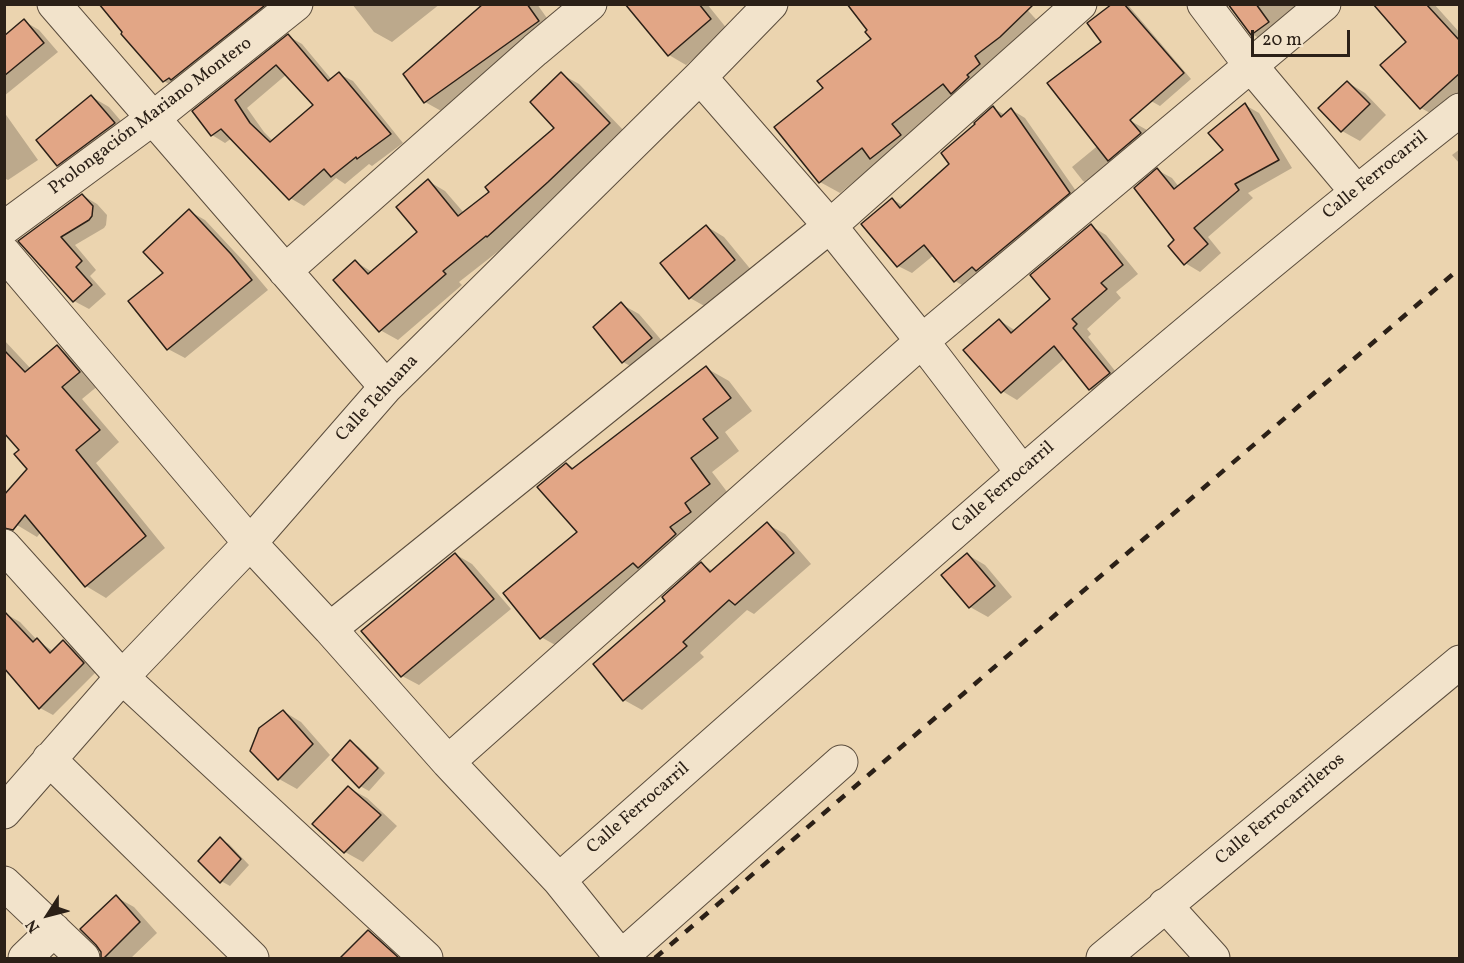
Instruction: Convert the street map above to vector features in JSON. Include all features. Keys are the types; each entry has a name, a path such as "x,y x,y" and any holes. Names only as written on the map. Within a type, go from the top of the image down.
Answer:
{"street":[{"path":"54,4 386,387"},
{"name":"Prolongación Mariano Montero","path":"4,228 152,119 296,4"},
{"path":"285,271 590,4"},
{"name":"Calle Tehuana","path":"4,812 122,677 250,543 386,387 771,4"},
{"path":"330,629 830,226 1080,4"},
{"path":"1204,4 1251,66 1356,191"},
{"path":"448,762 922,341 1324,4"},
{"path":"700,77 830,226 1022,472"},
{"name":"Calle Ferrocarril","path":"559,880 1022,472 1356,191 1460,110"},
{"path":"4,253 250,543 448,762 559,880 621,957 841,762"},
{"path":"4,546 122,677 426,958"},
{"name":"Calle Ferrocarrileros","path":"1103,958 1460,662"},
{"path":"49,759 252,958"},
{"path":"4,883 83,958"},
{"path":"1166,904 1213,958"},
{"path":"25,958 54,930"}],"building":[{"path":"99,4 262,4 264,6 171,80 169,78 163,82 121,34 122,32"},
{"path":"483,4 527,4 539,21 424,103 403,74"},
{"path":"625,4 699,4 711,19 668,56"},
{"path":"847,4 1034,4 1000,37 975,56 980,64 951,94 943,84 892,124 901,135 870,159 862,148 819,183 774,127 823,88 817,81 871,39"},
{"path":"1112,4 1124,4 1184,73 1130,120 1141,133 1108,161 1047,83 1101,42 1087,23"},
{"path":"1228,4 1256,4 1269,22 1251,35"},
{"path":"1373,4 1426,4 1460,41 1460,73 1420,109 1380,65 1406,42"},
{"path":"24,19 44,43 4,76 4,36"},
{"path":"288,34 328,81 339,72 391,134 331,177 324,169 289,200 221,129 211,136 192,111","holes":["276,65 313,105 270,142 250,123 235,100"]},
{"path":"561,72 610,123 487,237 443,271 446,274 379,332 333,280 355,260 368,274 417,232 396,207 428,179 458,216 489,192 485,187 554,128 530,102"},
{"path":"1347,81 1370,104 1341,132 1318,108"},
{"path":"91,95 115,123 57,166 36,140"},
{"path":"1245,103 1279,160 1235,184 1239,190 1194,228 1208,244 1184,265 1168,246 1174,240 1134,188 1157,168 1174,189 1223,150 1208,133"},
{"path":"993,106 1001,117 1011,108 1070,193 976,271 972,267 954,282 924,245 897,267 861,224 892,198 900,208 949,164 941,153"},
{"path":"82,194 93,206 92,216 61,237 82,261 76,267 92,285 73,302 18,241"},
{"path":"189,209 252,280 167,350 128,301 163,273 143,252"},
{"path":"1091,224 1123,265 1101,283 1107,289 1072,319 1077,324 1073,328 1110,373 1089,390 1054,346 1001,393 963,350 999,319 1011,333 1050,299 1030,275"},
{"path":"706,225 735,260 689,299 660,263"},
{"path":"621,302 652,338 622,363 593,327"},
{"path":"57,345 80,372 62,387 100,430 76,450 146,536 85,587 25,515 13,530 4,528 4,495 27,469 14,454 19,450 4,433 4,350 25,372"},
{"path":"706,366 731,398 703,419 718,438 691,458 710,484 685,503 691,512 670,527 676,534 638,568 633,563 540,639 503,593 577,532 537,487 566,463 572,469"},
{"path":"767,522 794,553 735,605 729,600 683,642 687,646 623,701 593,664 665,601 662,597 701,562 710,572"},
{"path":"455,553 494,599 401,677 361,631"},
{"path":"967,553 995,586 969,608 941,575"},
{"path":"4,611 33,642 37,638 50,653 63,640 84,663 39,709 4,668"},
{"path":"283,710 313,744 278,780 250,751 259,728"},
{"path":"350,740 378,768 359,788 332,760"},
{"path":"348,786 381,815 344,853 312,824"},
{"path":"220,837 241,859 220,883 198,861"},
{"path":"116,895 140,922 104,958 101,958 101,952 96,945 80,929"},
{"path":"368,930 399,958 340,958"}],"railway":[{"path":"655,958 1460,268"}]}
